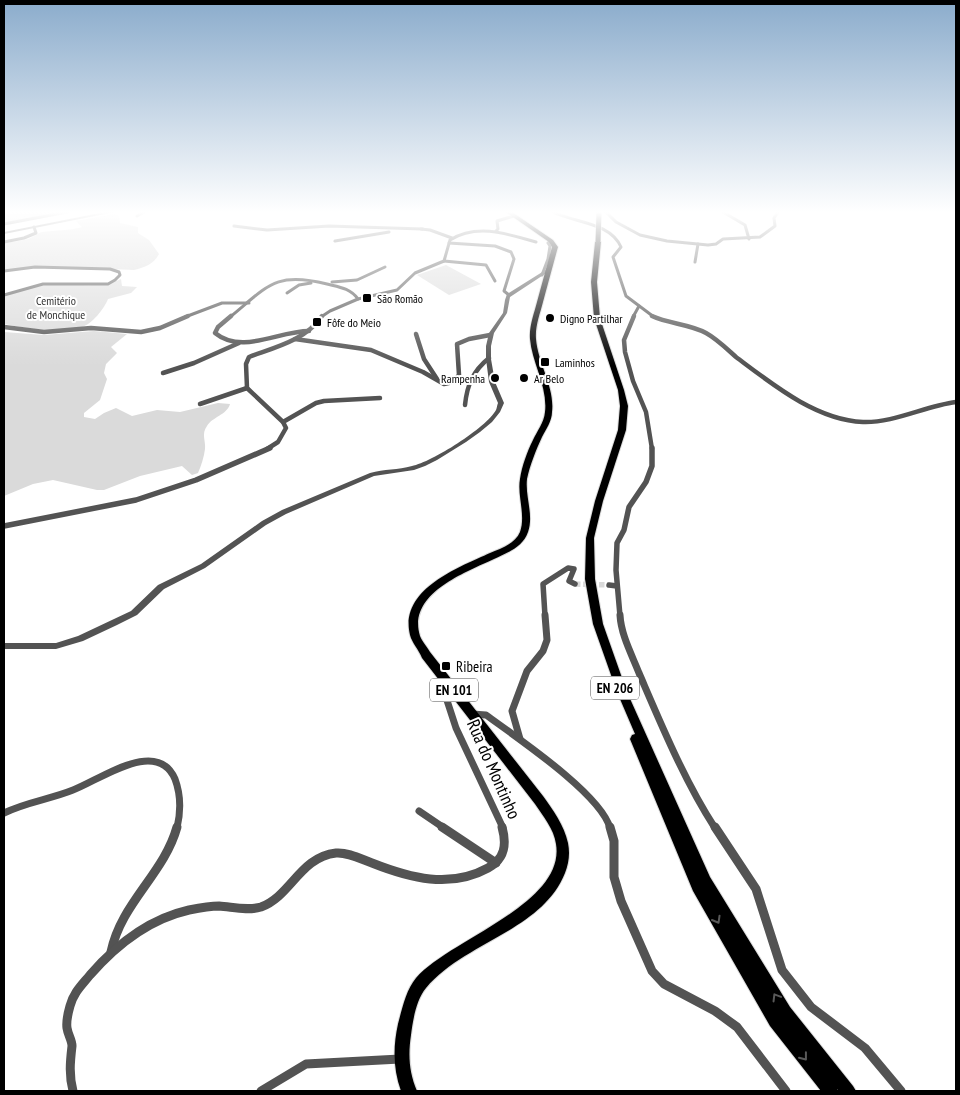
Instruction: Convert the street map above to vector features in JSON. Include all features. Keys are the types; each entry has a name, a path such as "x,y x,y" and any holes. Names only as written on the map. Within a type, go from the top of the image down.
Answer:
{"main road":[{"name":"EN 101","path":"409,1091 400,1060 406,1022 420,983 453,956 538,901 552,885 560,866 563,851 555,824 539,800 426,655 415,634 413,617 418,603 430,590 520,540 525,530 523,483 536,440 547,421 550,409 533,335 534,322 549,263"},
{"name":"EN 206","path":"594,263 592,298 596,321 615,381 620,408 618,429 594,498 586,534 584,578 592,624 617,693 698,886 776,1021 830,1091"},
{"name":"EN 206","path":"595,263 594,282 597,318 621,390 624,406 622,430 599,501 590,538 590,579 598,624 622,692 705,882 785,1012 848,1091"}],"street":[{"path":"4,526 136,500 196,480 270,448 284,435 286,428 283,422 247,388 246,364 250,357 295,339 309,331 316,326 326,313 358,300 397,290 415,273 441,263"},
{"path":"459,263 486,265 496,281"},
{"path":"508,295 504,291 513,263"},
{"path":"616,263 626,296 653,317 706,333 782,392 831,416 863,422 872,421 897,417 935,405 956,402"},
{"path":"4,271 47,267 110,269 119,272 120,275 116,280 104,284 50,283 4,295"},
{"path":"287,293 299,285 357,280 385,268"},
{"path":"4,646 56,646 80,639 134,613 162,587 202,566 264,523 284,512 372,474 415,468 477,433 500,408 501,402 493,387 490,374 490,335 505,313 508,295 545,272"},
{"path":"309,331 302,330 263,340 239,342 221,340 215,333 215,330 272,283 280,280 290,278 323,282 344,288 358,300"},
{"path":"4,327 48,333 91,328 142,332 157,329 187,315 208,308 233,302 249,303"},
{"path":"639,306 624,340 633,381 646,412 653,453 652,466 646,482 629,507 624,530 617,543 617,586 620,619 627,643 649,696 702,806 756,889 782,970 810,1007 865,1048 900,1091"},
{"path":"416,334 424,359 440,383"},
{"path":"295,339 371,350 423,372 440,383 448,384 457,380 459,375 457,344 469,339 490,335"},
{"path":"162,373 194,363 239,342"},
{"path":"465,404 469,380 476,370 490,358"},
{"path":"200,404 247,388"},
{"path":"283,422 310,406 324,401 380,398"},
{"path":"521,741 512,711 527,671 543,651 547,640 544,584 553,576 568,568 574,570 570,580 575,584"},
{"path":"609,585 617,586"},
{"name":"Rua do Montinho","path":"444,677 441,682 456,728 502,825 507,840 504,853 496,863"},
{"path":"472,714 486,714 556,767 596,802 609,823 614,841 614,877 621,902 652,971 664,984 715,1011 737,1027 786,1091"},
{"path":"4,813 88,785 127,764 157,760 168,767 176,780 180,794 180,810 176,829 169,850 131,905 122,922 113,940 111,952"},
{"path":"72,1091 69,1068 72,1042 67,1028 69,1009 75,992 123,941 152,923 179,912 206,906 248,910 267,904 301,869 316,860 335,853 350,855 413,876 437,881 476,876 496,863 419,810"},
{"path":"261,1091 306,1064 400,1060"}],"green space":[{"path":"4,263 151,263 134,270 42,266 4,271"},
{"path":"446,265 481,284 449,295 417,275"},
{"name":"Cemitério de Monchique","path":"121,279 122,286 137,287 131,293 108,299 97,316 90,323 82,327 53,331 4,324 4,296 41,285 92,285 111,283"},
{"path":"94,331 127,334 111,347 117,353 106,364 104,373 107,379 100,400 84,413 84,417 95,419 116,408 132,416 157,410 180,412 218,403 230,404 226,411 209,423 205,429 205,452 198,473 192,475 182,466 140,476 104,490 53,480 33,484 4,496 4,332 44,335"}],"tunnel":[{"path":"575,584 609,585"}],"place":[{"name":"São Romão","path":"367,298"},
{"name":"Digno Partilhar","path":"550,318"},
{"name":"Fôfe do Meio","path":"317,322"},
{"name":"Laminhos","path":"545,362"},
{"name":"Rampenha","path":"495,378"},
{"name":"Ar Belo","path":"524,378"},
{"name":"Ribeira","path":"446,666"}]}
